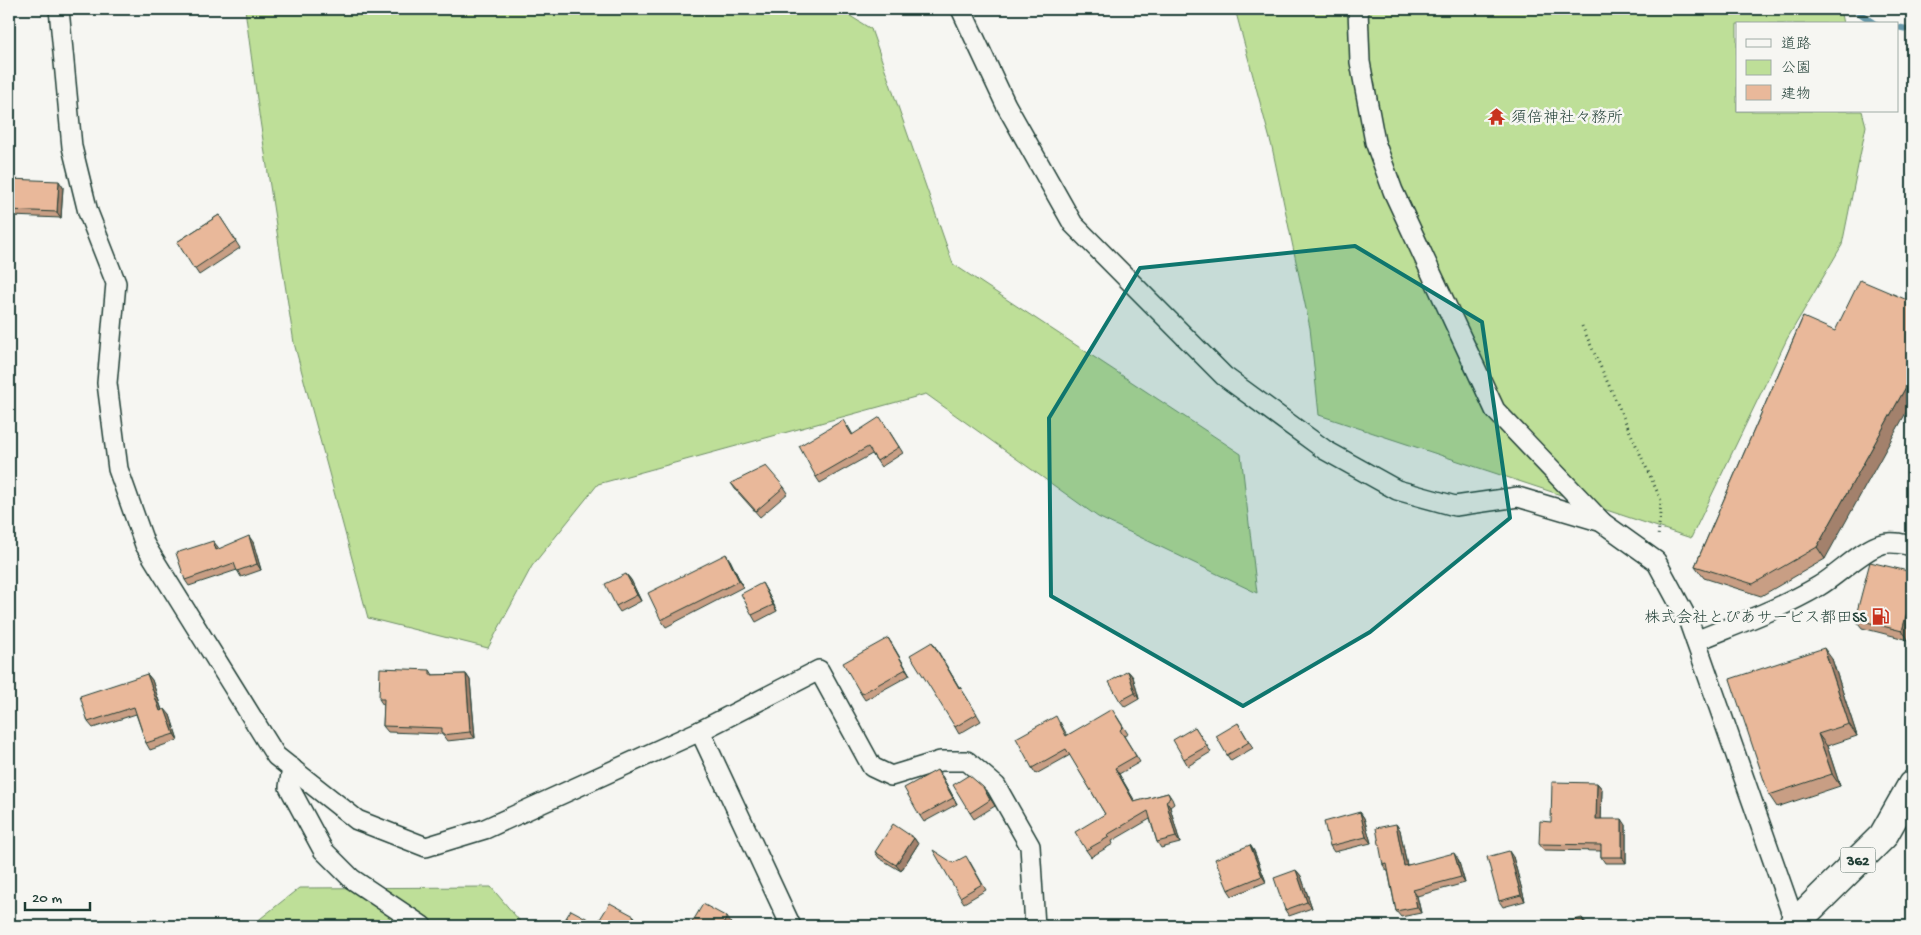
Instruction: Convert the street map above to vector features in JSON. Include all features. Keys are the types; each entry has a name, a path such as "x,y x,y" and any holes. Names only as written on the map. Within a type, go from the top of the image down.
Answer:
{"highway":[{"name":"362","path":"1793,925 1883,836 1912,785"}],"street":[{"path":"59,9 72,147 88,212 116,283 107,383 118,469 145,545 276,756 358,820 426,847 485,829 700,731 819,670 872,767 890,776 940,761 966,761 996,786 1030,846 1035,926"},
{"path":"961,9 1006,105 1073,224 1224,376 1325,450 1397,490 1455,506 1518,497 1603,523"},
{"path":"1358,9 1360,62 1375,142 1393,191 1495,410 1603,523 1656,561 1689,622 1793,925"},
{"path":"1696,642 1788,602 1819,586 1870,548 1884,543 1912,546"},
{"path":"700,731 791,926"},
{"path":"292,768 289,787 323,850 352,879 422,926"}],"path":[{"path":"1582,326 1660,500 1656,561"}],"highlighted area":[{"path":"1355,246 1482,322 1510,518 1370,632 1243,706 1051,596 1049,418 1140,268"}],"green space":[{"path":"245,9 839,9 871,29 953,264 1241,454 1257,593 1098,517 926,394 598,484 532,566 488,648 368,618 294,343"},
{"path":"1235,9 1840,9 1843,22 1736,22 1736,112 1862,112 1866,126 1842,245 1787,339 1691,538 1319,415 1310,328 1272,147"},
{"path":"491,887 524,926 251,926 299,888"}],"building":[{"path":"9,179 59,181 57,212 9,210"},
{"path":"219,215 236,241 194,269 177,242"},
{"path":"1860,280 1912,302 1912,376 1817,547 1753,584 1695,566 1803,317 1835,331"},
{"path":"880,417 899,447 877,461 868,447 816,477 799,446 843,420 852,435"},
{"path":"766,466 784,487 756,511 731,483"},
{"path":"249,536 257,564 237,571 234,563 185,580 176,553 213,541 216,550"},
{"path":"726,554 739,581 661,620 648,593"},
{"path":"1870,562 1912,572 1912,593 1902,631 1855,619"},
{"path":"626,574 637,595 616,606 605,584"},
{"path":"762,583 773,605 752,615 741,594"},
{"path":"888,638 906,669 861,694 843,663"},
{"path":"932,642 977,714 955,727 910,655"},
{"path":"1824,648 1849,724 1818,734 1832,774 1769,795 1730,679"},
{"path":"380,668 430,670 430,675 466,674 470,732 442,735 442,728 383,726 384,699 379,699"},
{"path":"1128,671 1135,693 1120,701 1109,682"},
{"path":"147,674 160,711 165,709 174,734 146,743 134,707 88,722 80,696"},
{"path":"1112,709 1123,727 1120,730 1136,756 1115,768 1134,802 1168,793 1170,798 1166,801 1176,837 1157,842 1148,811 1107,835 1109,837 1086,850 1075,832 1105,814 1066,749 1032,768 1016,738 1056,716 1066,736"},
{"path":"1238,723 1249,742 1227,755 1216,736"},
{"path":"1195,727 1207,746 1184,759 1173,740"},
{"path":"937,770 953,798 920,816 904,788"},
{"path":"969,775 983,787 990,800 970,813 953,785"},
{"path":"1552,782 1597,783 1596,819 1622,819 1622,857 1601,857 1601,845 1539,844 1540,821 1551,822"},
{"path":"1360,812 1366,837 1330,846 1324,822"},
{"path":"893,824 914,838 896,865 875,852"},
{"path":"1396,824 1404,866 1454,853 1461,877 1413,890 1417,907 1396,911 1387,864 1383,865 1376,828"},
{"path":"1250,845 1262,876 1228,890 1215,859"},
{"path":"933,850 953,863 966,856 982,884 960,897"},
{"path":"1509,851 1521,895 1499,901 1487,857"},
{"path":"1296,870 1307,902 1285,910 1274,878"},
{"path":"610,903 634,916 629,926 611,926 600,919"},
{"path":"703,904 727,917 722,926 690,926"},
{"path":"571,910 588,919 584,926 561,926"},
{"path":"1582,918 1585,926 1561,926 1560,924"}],"waterway":[{"path":"1854,9 1872,22"},
{"path":"1898,27 1912,30"}],"place":[{"name":"須倍神社々務所","path":"1497,116"},
{"name":"株式会社とぴあサービス都田SS","path":"1881,616"}]}
